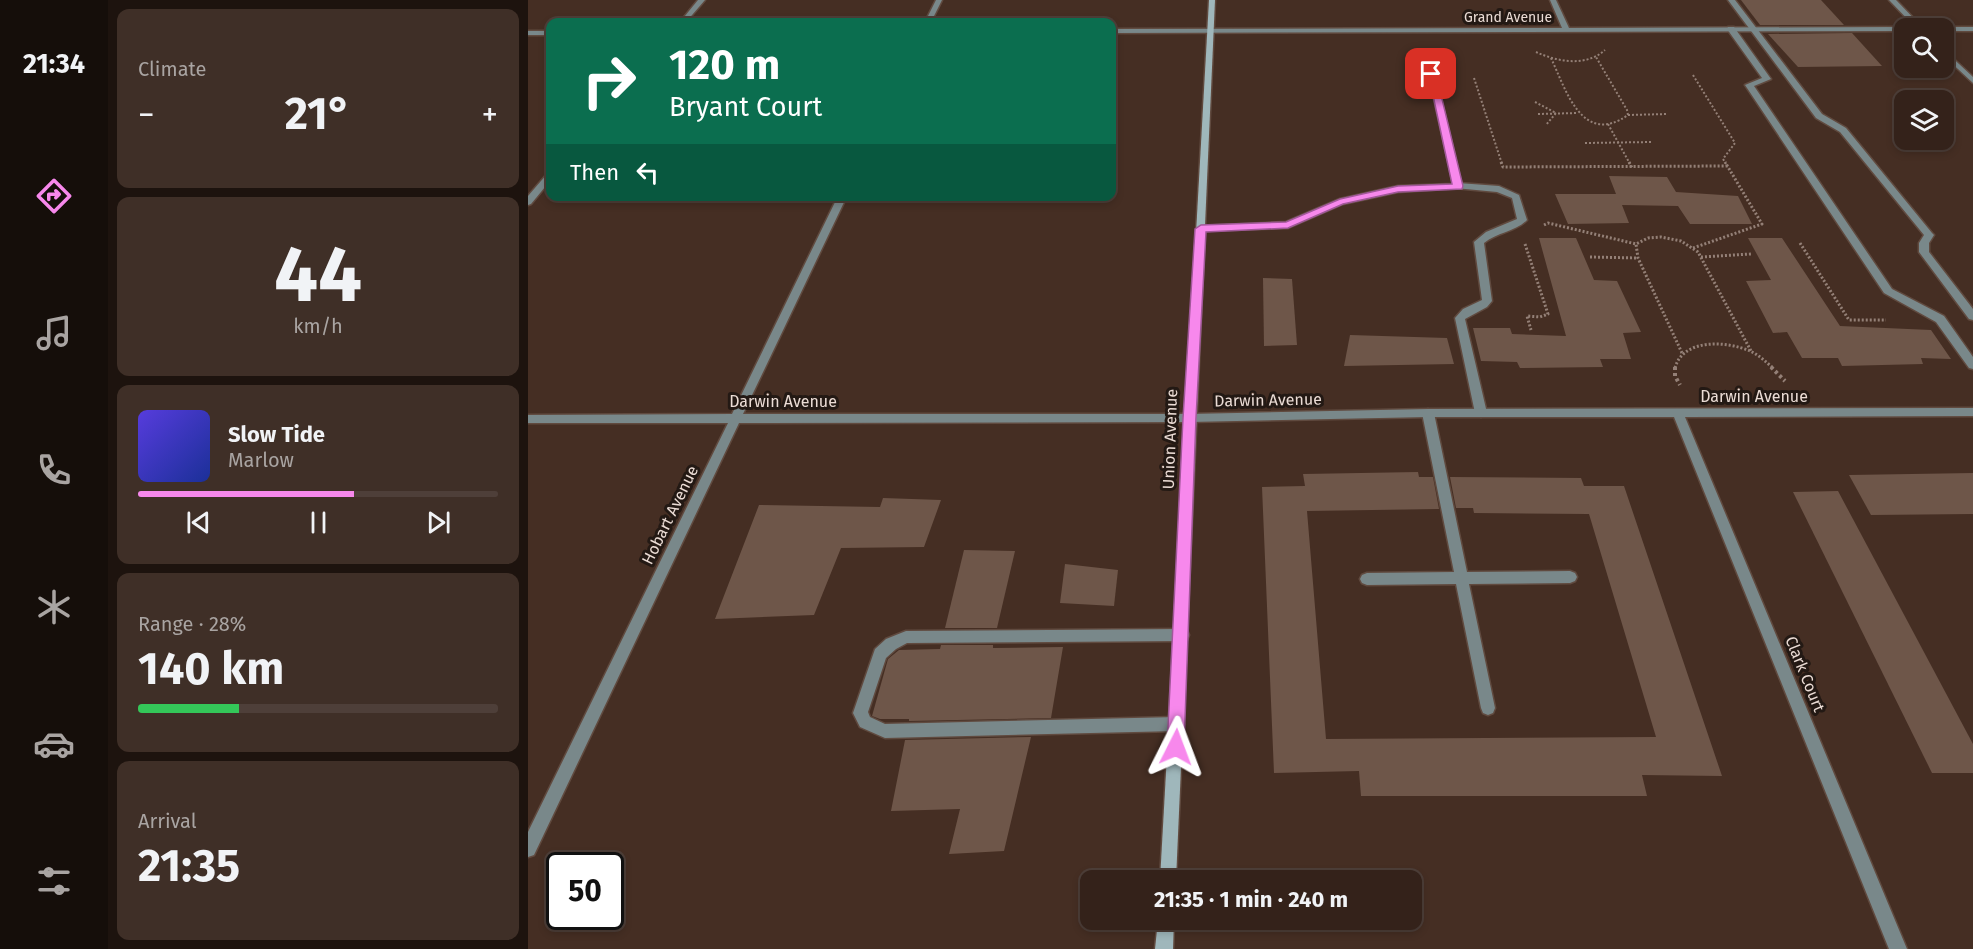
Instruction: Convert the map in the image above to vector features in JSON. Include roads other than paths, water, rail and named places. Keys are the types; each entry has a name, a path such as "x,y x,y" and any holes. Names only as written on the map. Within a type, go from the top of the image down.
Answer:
{"main road":[{"name":"Union Avenue","path":"1169,870 1212,0"},
{"path":"1164,949 1165,930"}],"street":[{"path":"686,18 702,0"},
{"path":"930,18 939,0"},
{"path":"1553,0 1566,29"},
{"path":"1731,0 1819,116 1843,130 1929,235 1924,243 1924,252 1973,316"},
{"path":"1892,0 1910,18"},
{"path":"1731,29 1767,79 1749,86 1888,291 1940,319 1973,365"},
{"name":"Grand Avenue","path":"1116,31 1894,29"},
{"path":"1954,29 1973,29"},
{"path":"528,33 546,33"},
{"path":"1954,62 1973,81"},
{"path":"1431,74 1458,186"},
{"path":"528,202 546,181"},
{"path":"1201,229 1288,225 1340,202 1398,189 1458,186 1499,189 1516,197 1522,220 1515,226 1486,234 1479,242 1486,301 1482,306 1466,310 1460,318 1481,413"},
{"name":"Hobart Avenue","path":"528,849 841,201"},
{"name":"Darwin Avenue","path":"528,419 1190,418 1428,413 1973,412"},
{"path":"1428,413 1488,708"},
{"name":"Clark Court","path":"1678,413 1898,949"},
{"path":"1367,579 1570,577"},
{"path":"1177,724 885,731 865,722 860,713 880,654 891,644 906,637 1182,635"}]}
